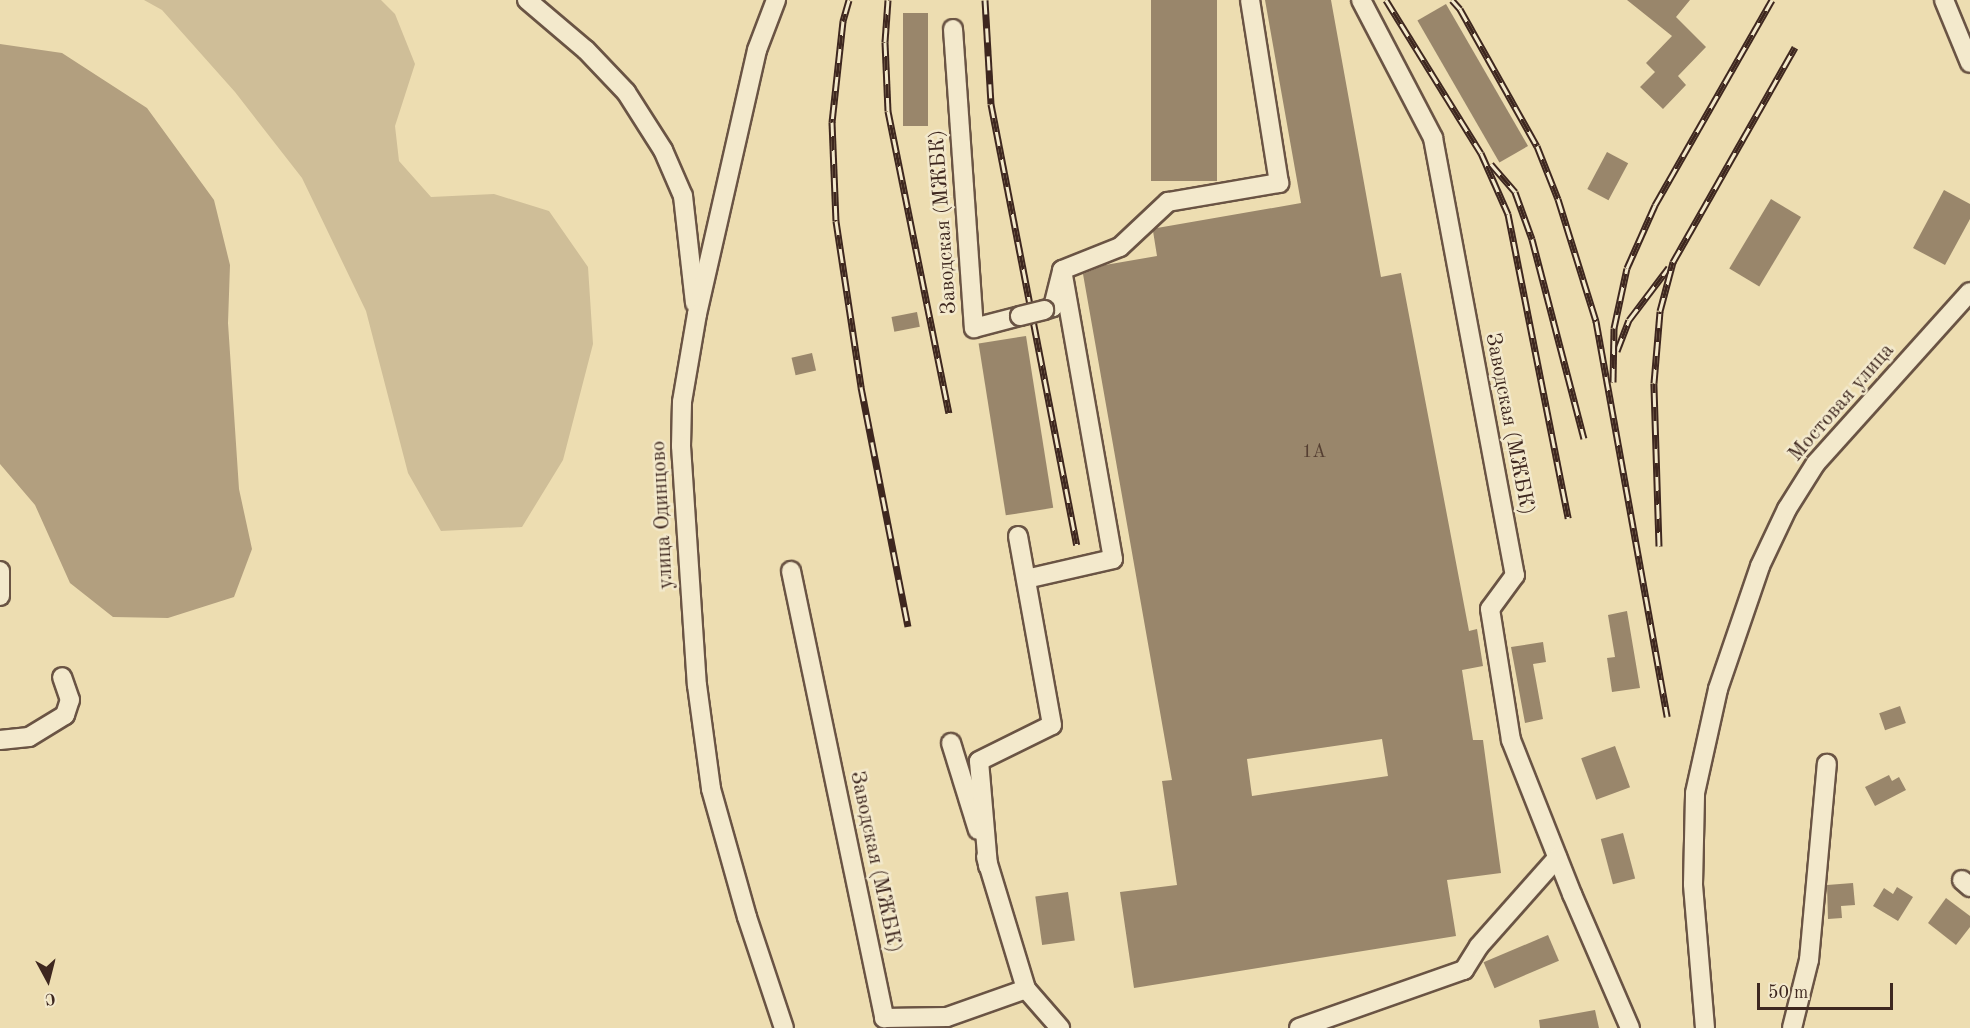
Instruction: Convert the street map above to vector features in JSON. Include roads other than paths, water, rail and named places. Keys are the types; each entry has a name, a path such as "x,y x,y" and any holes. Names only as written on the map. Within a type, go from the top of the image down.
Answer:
{"street":[{"path":"527,0 586,50 626,92 663,150 683,196 697,314"},
{"name":"улица Одинцово","path":"776,0 757,50 697,314 682,402 681,446 697,685 711,789 747,917 784,1028"},
{"path":"1026,579 1113,559 1062,270 1120,247 1168,202 1279,183 1250,0"},
{"name":"Заводская (МЖБК)","path":"1361,0 1432,138 1515,575 1490,609 1511,740 1557,858 1630,1028"},
{"path":"1944,0 1970,63"},
{"name":"Заводская (МЖБК)","path":"953,29 974,328 1053,307 1062,270"},
{"name":"Мостовая улица","path":"1705,1028 1693,884 1695,794 1718,689 1740,622 1760,567 1787,509 1816,463 1970,292"},
{"path":"988,866 979,761 1052,725 1018,536"},
{"path":"0,571 0,596"},
{"name":"Заводская (МЖБК)","path":"791,571 884,1018 947,1017 1026,989"},
{"path":"0,740 29,737 65,715 70,700 62,677"},
{"path":"951,743 1026,989 1060,1028"},
{"path":"1792,1028 1809,960 1827,764"},
{"path":"1299,1028 1464,970 1479,946 1557,858"}],"railway":[{"path":"849,0 843,21 832,122 836,221 861,387 908,626"},
{"path":"888,0 885,42 888,111 949,413"},
{"path":"985,0 991,104 1077,545"},
{"path":"1386,0 1481,153 1508,214 1568,518"},
{"path":"1452,0 1460,9 1537,146 1558,199 1596,321 1667,717"},
{"path":"1613,382 1614,328 1627,268 1655,205 1772,0"},
{"path":"1659,546 1654,383 1660,311 1673,262 1795,47"},
{"path":"1491,164 1515,192 1532,239 1584,438"},
{"path":"1617,351 1629,320 1669,267"}]}
